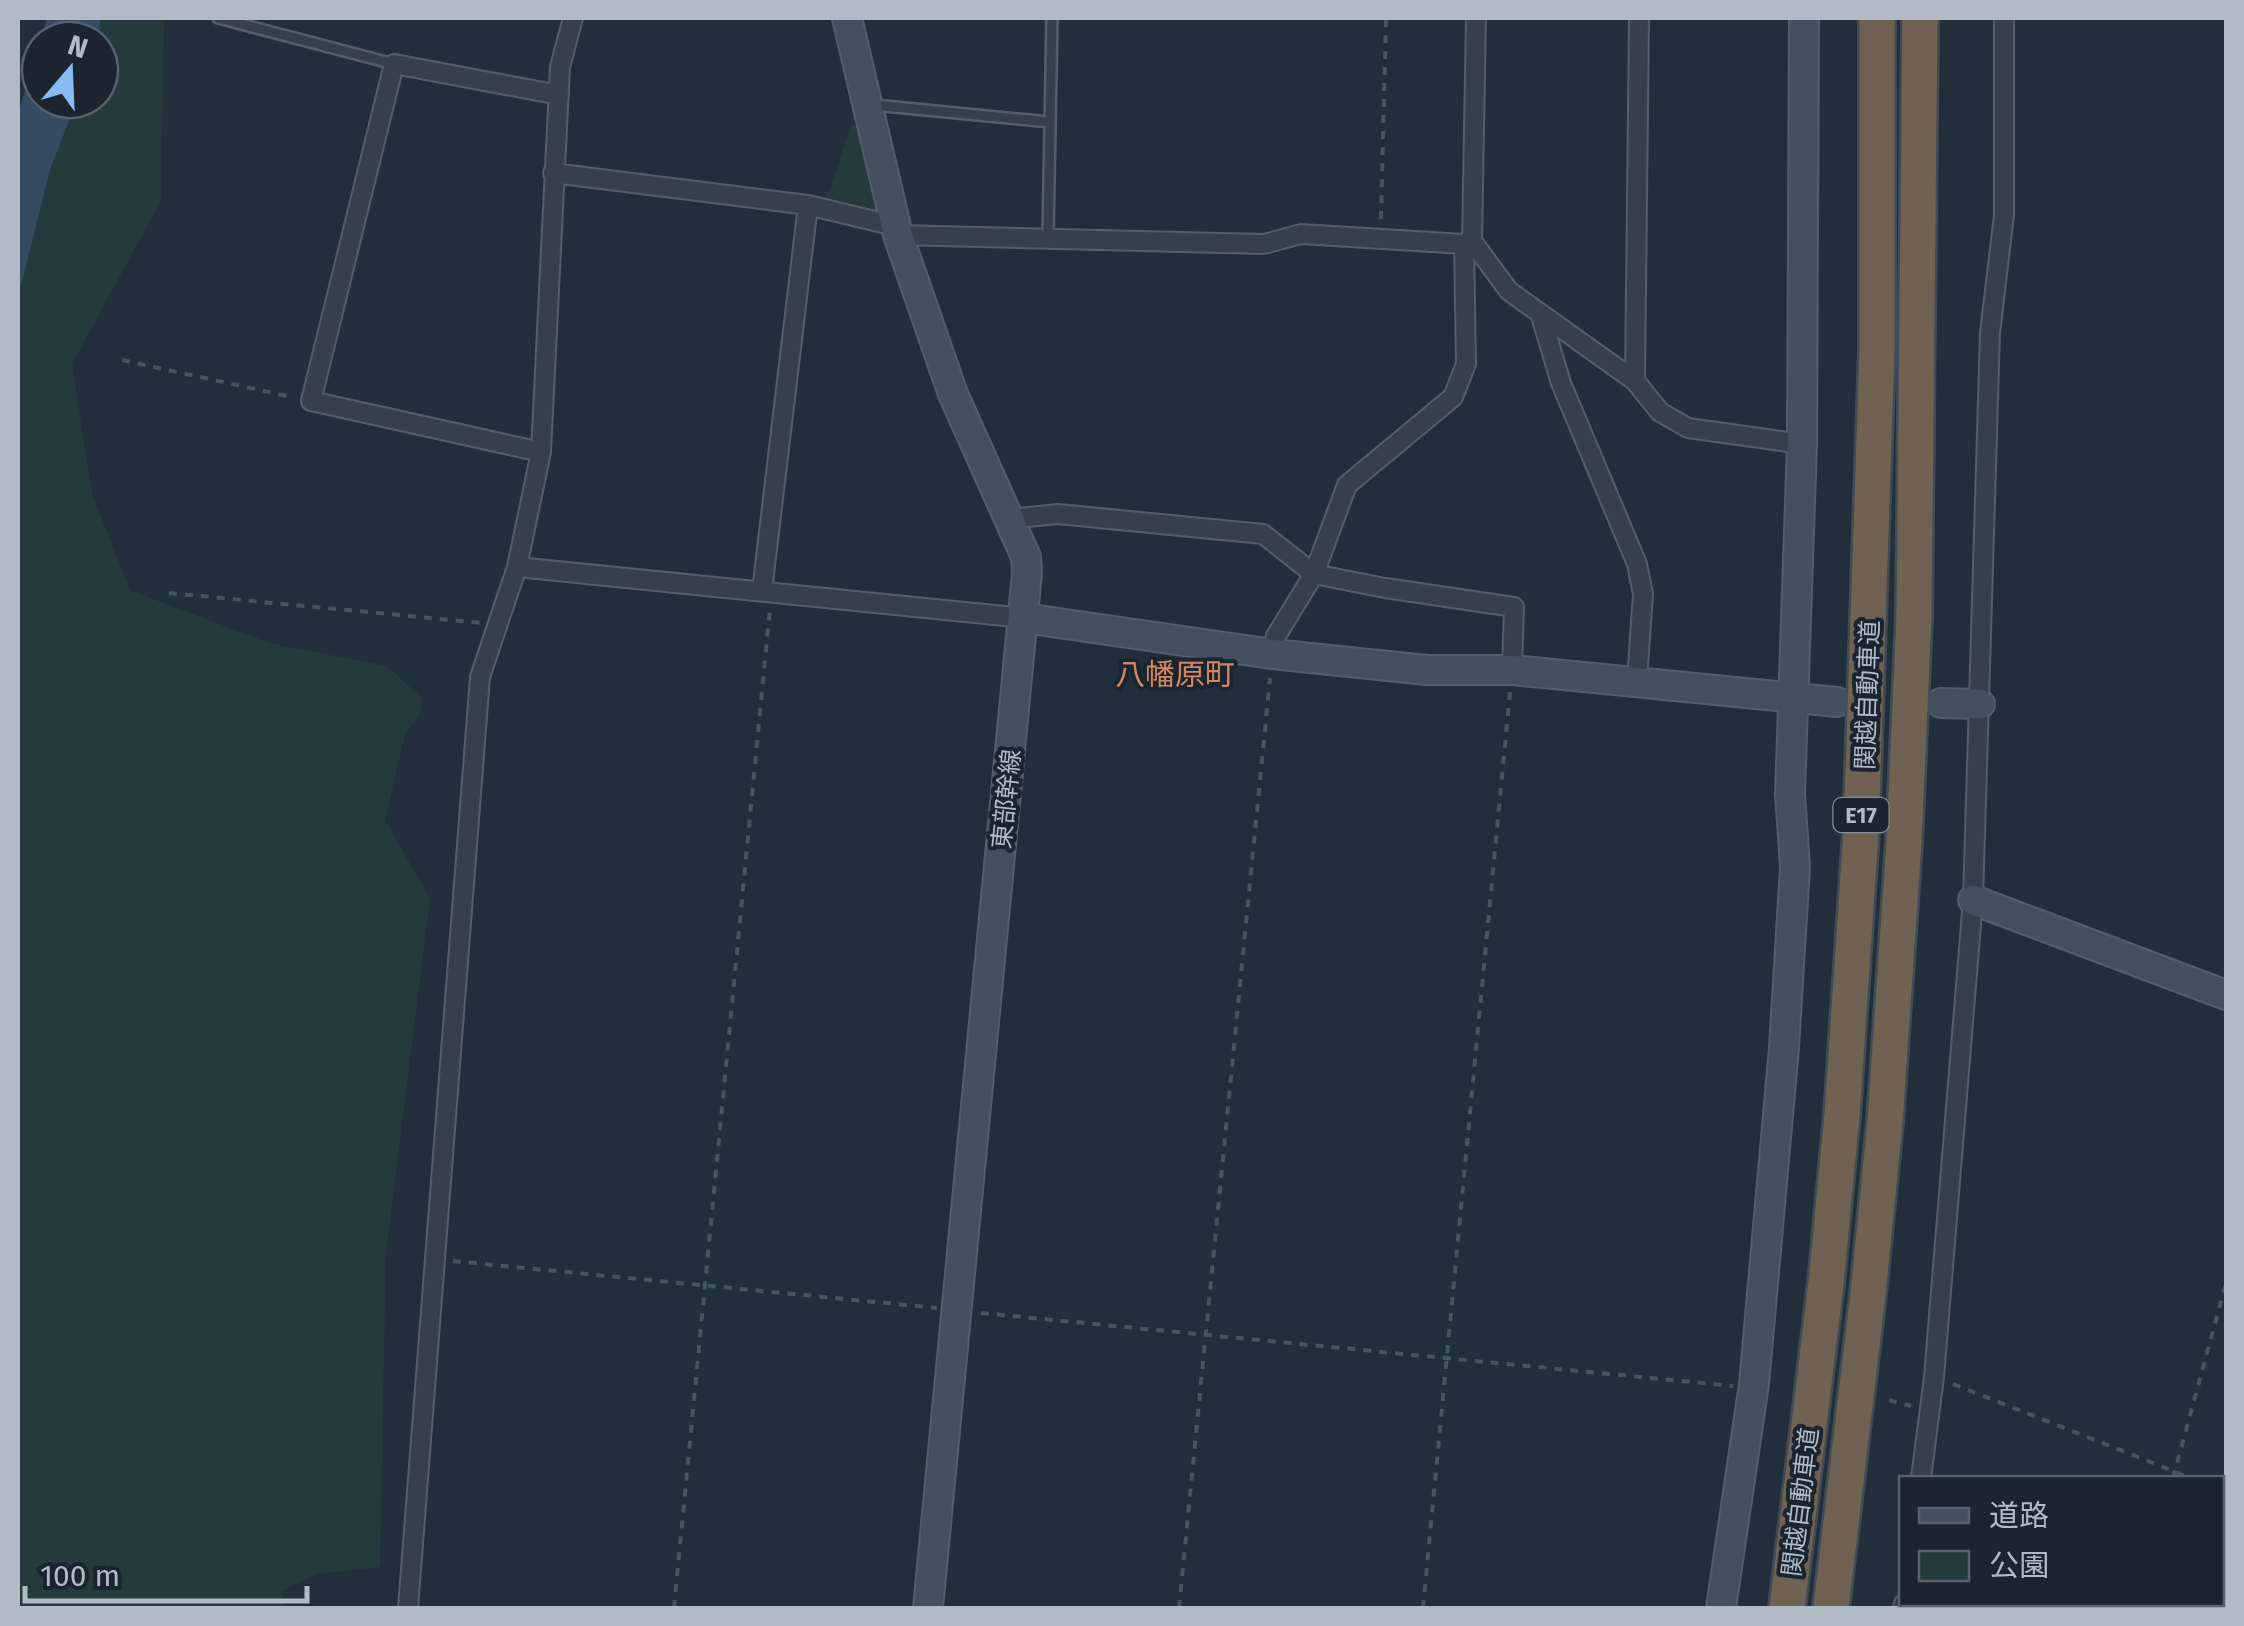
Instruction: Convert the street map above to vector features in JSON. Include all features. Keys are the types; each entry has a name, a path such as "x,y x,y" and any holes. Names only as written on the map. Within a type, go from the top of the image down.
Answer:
{"highway":[{"name":"関越自動車道","path":"1787,1608 1840,1133 1861,832 1876,349 1877,18"},
{"name":"関越自動車道","path":"1831,1608 1883,1141 1904,842 1914,617 1920,18"}],"street":[{"path":"408,1608 480,677 518,567 540,452 560,67 573,18"},
{"name":"東部幹線","path":"847,18 897,230 953,394 1026,558 1024,618 928,1608"},
{"path":"1272,654 1276,636 1314,574 1347,485 1453,397 1466,364 1476,18"},
{"path":"1634,381 1639,18"},
{"path":"1721,1608 1754,1384 1796,867 1790,794 1802,444 1804,18"},
{"path":"1920,1476 1934,1377 1973,900 1991,317 2004,215 2004,18"},
{"path":"540,452 311,401 394,64 559,95"},
{"path":"553,173 808,205 897,230 1264,244 1302,234 1468,243 1508,291 1634,381 1660,412 1688,428 1802,444"},
{"path":"767,592 808,205"},
{"path":"1541,316 1561,383 1637,564 1643,594 1637,680"},
{"path":"1009,519 1058,514 1263,534 1314,574 1514,607 1512,670"},
{"path":"518,567 1024,618 1272,654 1427,670 1512,670 1838,702"},
{"path":"1941,703 1980,704"},
{"path":"1973,900 2226,995"}],"lane":[{"path":"218,18 394,64"},
{"path":"1048,236 1052,18"},
{"path":"866,105 1050,122"}],"path":[{"path":"1381,239 1386,18"},
{"path":"122,360 311,401"},
{"path":"169,592 498,624"},
{"path":"674,1608 767,592"},
{"path":"1179,1608 1272,654"},
{"path":"1423,1608 1512,670"},
{"path":"434,1259 1740,1387 1754,1384"},
{"path":"1934,1377 2174,1475 2226,1284"},
{"path":"1889,1400 1930,1411"}],"green space":[{"path":"164,18 161,201 72,364 92,493 130,590 269,643 387,666 422,698 420,715 405,735 385,820 430,898 386,1254 380,1567 318,1574 281,1591 286,1608 18,1608 18,298 50,170 69,120 120,120 120,20 100,20"},
{"path":"851,124 858,126 879,216 821,202 830,189"}],"water":[{"path":"47,18 100,20 46,20"},
{"path":"20,107 20,120 69,120 50,170 18,298"}],"district":[{"name":"八幡原町","path":"1175,675"}]}
